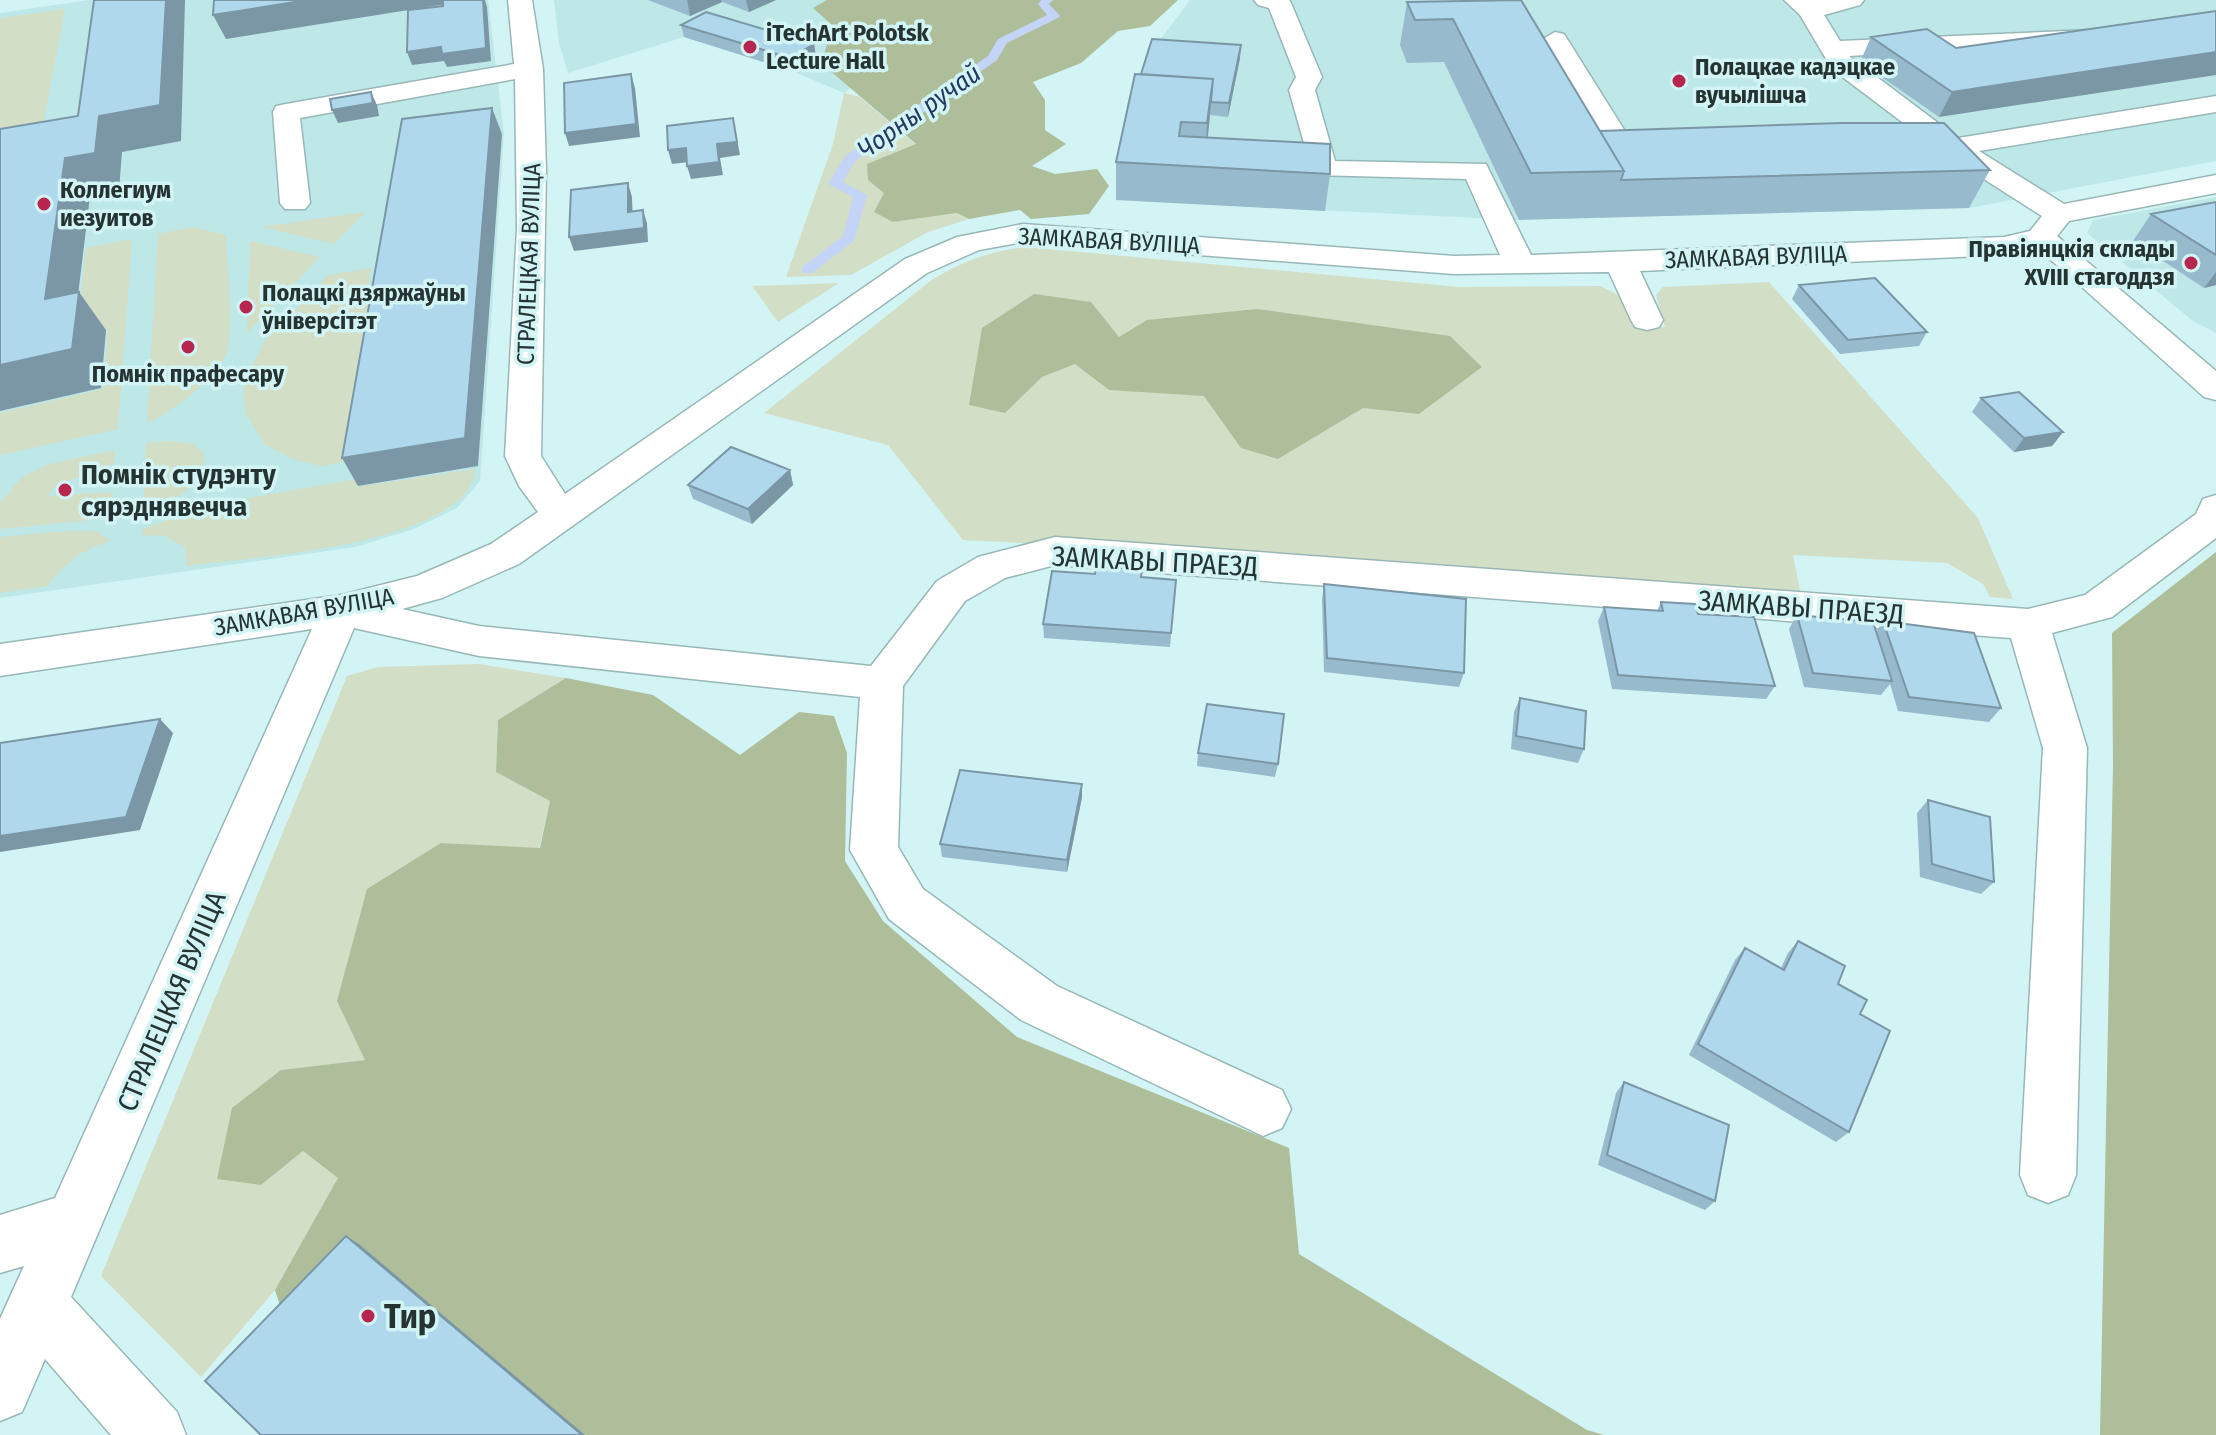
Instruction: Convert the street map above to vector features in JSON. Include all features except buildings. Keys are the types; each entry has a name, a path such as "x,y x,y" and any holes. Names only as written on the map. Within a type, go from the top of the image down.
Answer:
{"street":[{"name":"СТРАЛЕЦКАЯ ВУЛІЦА","path":"520,0 530,69 533,171 523,456 538,486 562,516"},
{"path":"1266,0 1279,3 1309,77 1302,90 1323,169 1476,170 1520,265"},
{"path":"1852,0 1803,5 1841,64 1947,142 2050,226 2073,262 2216,389"},
{"path":"1831,49 2111,33"},
{"path":"1555,39 1619,145 1695,143"},
{"path":"295,203 286,112 530,69"},
{"path":"1895,139 1947,142 2216,104"},
{"name":"ЗАМКАВАЯ ВУЛІЦА","path":"0,660 341,610 428,588 505,554 916,266 948,249 983,237 1023,233 1438,264 1620,263 2004,246 2050,226 2216,184"},
{"path":"1620,263 1647,320"},
{"name":"ЗАМКАВЫ ПРАЕЗД","path":"882,683 951,591 992,567 1055,551 2028,624 2098,607 2215,519 2216,508"},
{"name":"СТРАЛЕЦКАЯ ВУЛІЦА","path":"0,1390 341,610"},
{"path":"341,610 479,641 882,683 874,850 906,904 1039,1003 1263,1109"},
{"path":"2028,624 2065,748 2048,1175"},
{"path":"0,1244 76,1220"},
{"path":"38,1305 154,1435"}],"shaded area":[{"name":"Полацкі дзяржаўны ўніверсітэт","path":"89,0 488,0 504,134 480,481 457,508 414,529 355,547 0,598 0,13"},
{"path":"554,0 954,0 844,93 792,71 684,37 568,73 559,43"},
{"name":"Полацкае кадэцкае вучылішча","path":"1190,0 2216,0 2216,161 1969,208 1519,220 1116,200 1134,110 1151,52"},
{"path":"2216,197 2216,333 2193,321 2087,233 2093,220"}],"green space":[{"path":"827,0 1178,0 1150,26 1118,31 1081,63 1033,82 1045,100 1045,130 1066,144 1032,166 1055,174 1097,169 1109,186 1089,214 1031,219 1020,210 969,219 957,213 893,222 874,212 884,193 868,180 867,164 916,144 821,63 833,26 813,8"},
{"path":"65,9 36,161 0,168 0,18"},
{"path":"844,93 860,97 916,145 868,180 884,192 893,222 957,213 969,219 928,232 851,275 786,277 833,144"},
{"path":"365,212 334,244 261,227"},
{"path":"193,227 226,235 230,308 228,348 224,359 206,381 182,402 147,423 158,234"},
{"path":"132,239 118,429 0,455 0,413 103,389 108,329 77,336 86,248"},
{"path":"250,241 320,257 247,333"},
{"path":"1026,247 1459,287 1600,286 1620,296 1636,328 1665,327 1656,295 1663,287 1769,282 1978,518 2013,599 1990,597 1983,584 1947,563 1793,555 1801,595 1299,557 963,540 888,445 764,413 933,279 978,258"},
{"path":"371,268 367,298 385,296 359,459 322,466 295,460 264,444 245,412 243,382 264,342 328,275"},
{"path":"839,283 778,322 752,286"},
{"path":"1034,294 1091,302 1119,337 1147,320 1257,309 1450,336 1482,367 1419,414 1363,408 1278,459 1241,448 1204,396 1109,390 1075,364 1042,377 1005,413 969,405 982,328"},
{"path":"174,441 194,444 204,454 199,476 185,492 143,511 146,443"},
{"path":"115,450 114,464 56,485 48,496 113,492 111,518 0,529 0,503 22,477 49,464"},
{"path":"475,469 464,495 436,515 397,531 351,543 186,566 185,547 162,535 142,536 143,529 209,505 357,479 356,487"},
{"path":"96,531 111,541 75,558 48,586 0,593 0,537"},
{"path":"2216,552 2216,1435 2100,1435 2113,765 2112,633"},
{"path":"479,664 566,678 498,720 496,772 550,801 539,849 441,843 365,1060 281,1070 261,1185 303,1151 339,1178 275,1290 201,1377 101,1276 347,676 378,667"},
{"path":"566,678 653,695 740,755 799,712 834,716 847,753 845,861 883,921 1017,1037 1289,1148 1299,1254 1587,1430 1604,1435 321,1435 275,1290 338,1178 303,1151 261,1185 217,1179 232,1108 281,1070 365,1060 337,1001 367,889 441,843 540,848 550,801 496,772 498,720"}],"waterway":[{"name":"Чорны ручай","path":"807,270 849,238 860,195 835,184 850,159 993,58 1002,41 1054,16 1043,4 1048,0"}],"place":[{"name":"iTechArt Polotsk Lecture Hall","path":"750,47"},
{"name":"Полацкае кадэцкае вучылішча","path":"1679,81"},
{"name":"Коллегиум иезуитов","path":"44,204"},
{"name":"Правіянцкія склады XVIII стагоддзя","path":"2191,263"},
{"name":"Полацкі дзяржаўны ўніверсітэт","path":"246,307"},
{"name":"Помнік прафесару","path":"188,347"},
{"name":"Помнік студэнту сярэднявечча","path":"65,490"},
{"name":"Тир","path":"368,1316"}]}
